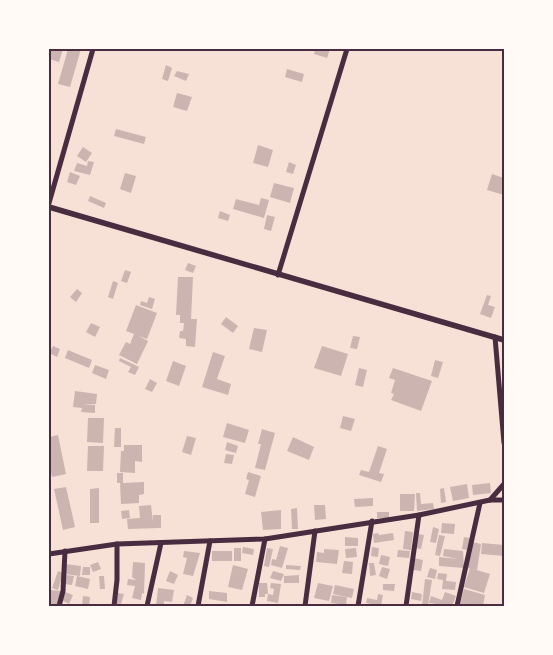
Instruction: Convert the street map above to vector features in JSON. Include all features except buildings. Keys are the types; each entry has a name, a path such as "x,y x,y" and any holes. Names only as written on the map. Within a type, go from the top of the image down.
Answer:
{"street":[{"path":"49,204 93,49"},
{"path":"278,275 347,49"},
{"path":"49,207 504,340"},
{"path":"495,337 504,443"},
{"path":"490,500 503,486"},
{"path":"49,554 118,544 265,539 419,515 490,500 503,500 503,486"},
{"path":"457,606 480,503"},
{"path":"406,606 419,515"},
{"path":"358,606 372,521"},
{"path":"305,606 315,531"},
{"path":"252,606 265,539"},
{"path":"198,606 210,541"},
{"path":"147,606 161,542"},
{"path":"114,606 118,544"},
{"path":"59,606 63,591 65,551"}]}
